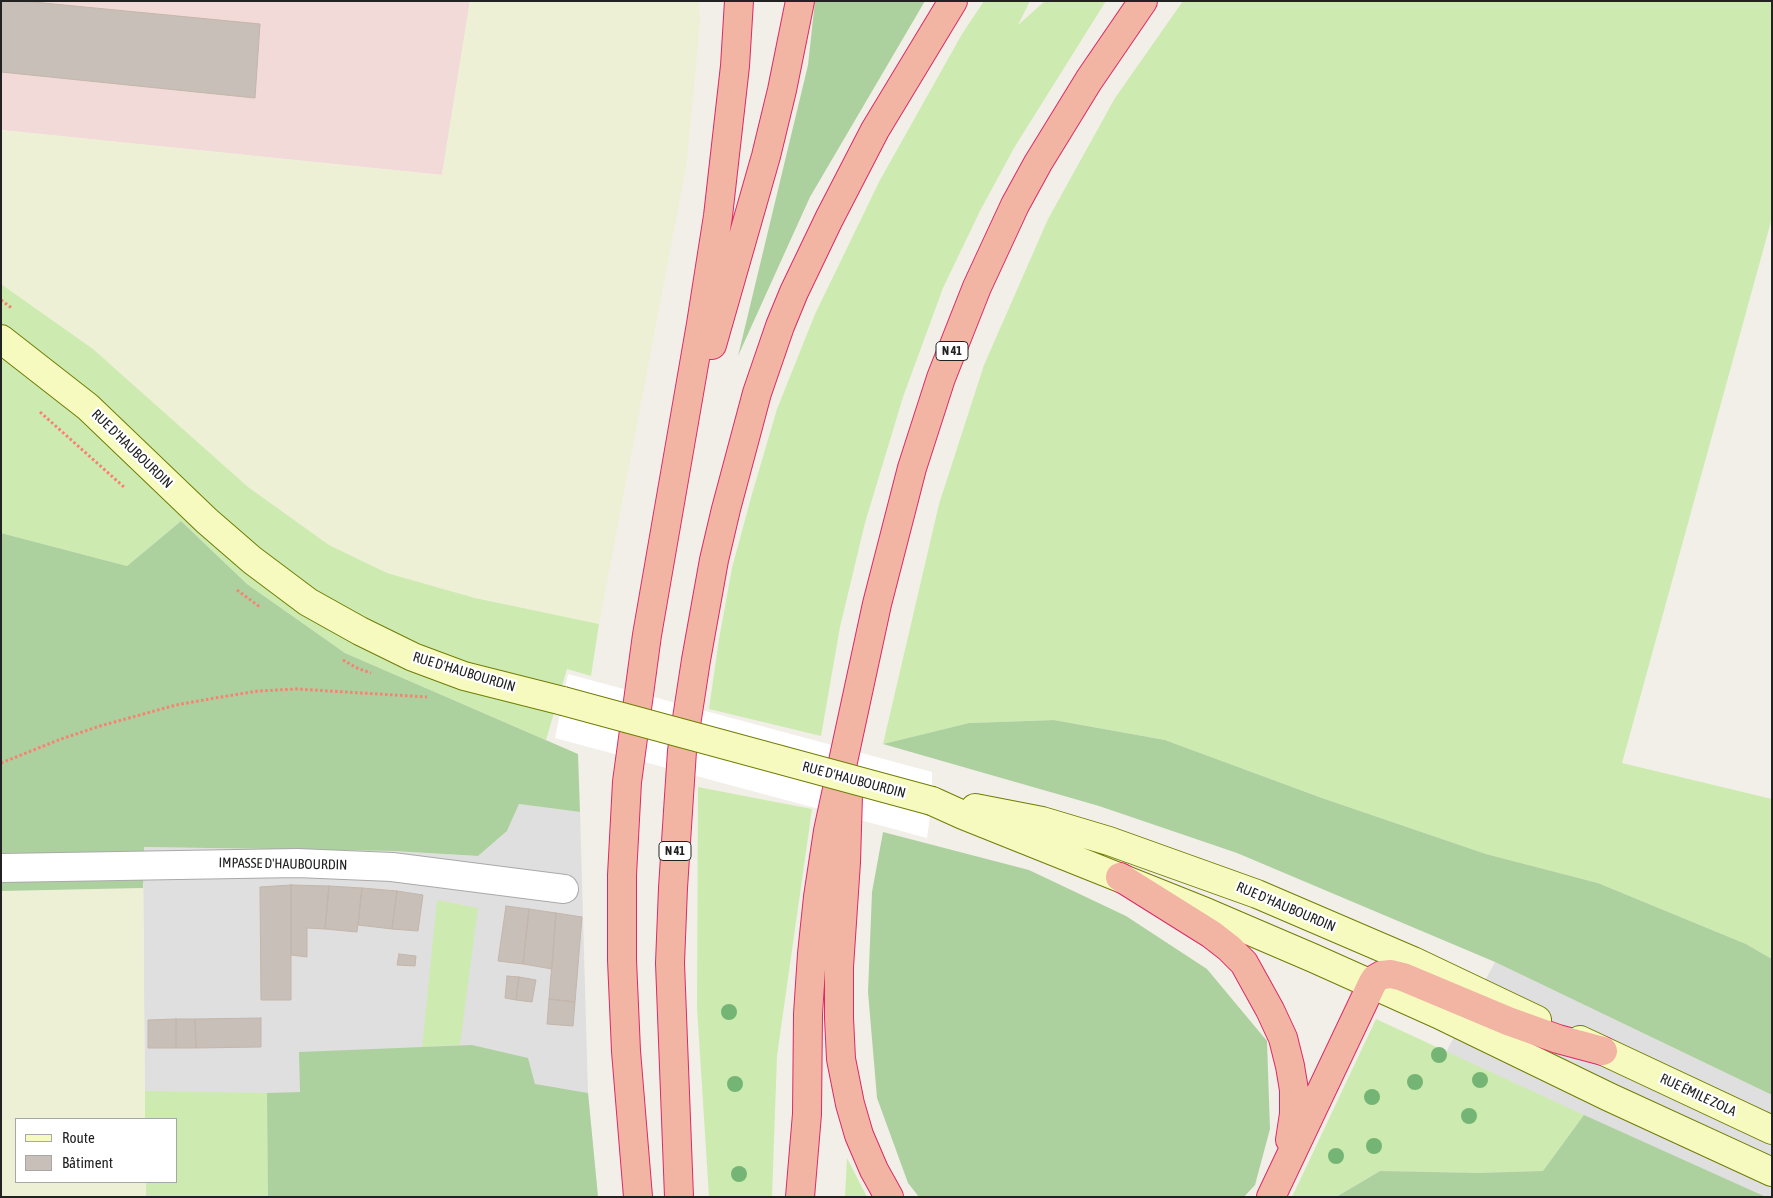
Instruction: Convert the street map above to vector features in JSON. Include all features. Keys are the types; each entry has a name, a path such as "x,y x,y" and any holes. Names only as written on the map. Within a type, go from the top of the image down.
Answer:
{"highway":[{"path":"638,1197 622,960 622,875 627,782 646,635 676,472 718,216 732,102 738,1"},
{"path":"676,472 766,156 800,1"},
{"name":"N 41","path":"679,1197 671,998 673,888 684,742 714,560 741,449 757,393 780,326 798,283 875,130 953,1"},
{"name":"N 41","path":"800,1197 807,1114 808,1014 818,897 828,831 877,604 912,468 927,418 958,335 997,242 1038,163 1089,80 1144,1"},
{"path":"850,736 840,967 839,1018 841,1059 850,1104 859,1135 874,1170 889,1197"},
{"path":"1120,877 1178,912 1229,948 1244,963 1266,1001 1282,1038 1294,1090 1294,1114 1290,1140 1275,1191"},
{"path":"1275,1191 1372,984 1375,979 1382,975 1391,974 1542,1033 1613,1056"}],"main road":[{"name":"RUE D'HAUBOURDIN","path":"1,339 88,407 207,521 252,560 308,602 360,632 412,657 464,676 563,701 932,802 1208,913 1372,984 1772,1172"},
{"name":"RUE D'HAUBOURDIN","path":"932,802 981,808 1042,821 1109,841 1204,874 1257,894 1413,961 1613,1056"},
{"name":"RUE ÉMILE ZOLA","path":"1613,1056 1772,1130"}],"street":[{"name":"IMPASSE D'HAUBOURDIN","path":"1,868 297,863 392,867 564,889"}],"path":[{"path":"1,300 15,310"},
{"path":"1,763 61,739 136,716 186,703 258,691 297,689 339,690 434,697"}],"shaded area":[{"path":"1,1 470,1 442,175 1,130"},
{"path":"519,804 580,812 588,1092 598,1197 146,1197 146,1183 178,1183 178,1118 145,1118 143,847 393,851 478,856 507,831"},
{"path":"1495,962 1772,1095 1772,1197 1367,1197"}],"green space":[{"path":"470,1 699,1 700,22 687,162 599,624 475,598 387,573 329,545 248,487 93,349 1,284 1,130 442,175"},
{"path":"815,1 925,1 810,197 738,356 808,65"},
{"path":"984,1 1030,1 1018,25 1045,1 1106,1 1014,148 980,211 943,288 903,397 865,523 840,627 821,736 709,709 732,568 777,409 815,314 880,180 962,34"},
{"path":"1183,1 1772,1 1772,218 1622,763 1772,799 1772,959 1746,944 1598,883 1486,854 1322,798 1165,740 1054,720 969,723 883,744 939,504 984,365 1048,219 1115,98"},
{"path":"1,284 93,349 248,487 329,545 387,573 475,598 599,624 591,676 567,669 546,740 345,653 247,584 181,521 127,566 1,533"},
{"path":"181,521 247,584 345,653 578,754 580,812 519,804 507,831 478,856 393,851 144,847 143,888 1,891 1,533 127,566"},
{"path":"1054,720 1165,740 1322,798 1486,854 1598,883 1746,944 1772,959 1772,1095 1495,962 1237,853 1099,806 883,744 969,723"},
{"path":"698,787 812,809 777,1056 772,1197 709,1197 697,1008"},
{"path":"883,832 1029,870 1126,916 1207,969 1267,1041 1270,1129 1255,1185 1244,1197 919,1197 908,1183 877,1098 868,992 872,892"},
{"path":"143,888 145,1118 15,1118 15,1183 146,1183 146,1197 1,1197 1,891"},
{"path":"437,900 478,908 460,1045 422,1047"},
{"path":"1376,1019 1584,1115 1543,1171 1478,1173 1380,1171 1336,1197 1292,1197"},
{"path":"472,1045 528,1058 535,1084 588,1093 598,1197 268,1197 267,1093 300,1092 299,1052"},
{"path":"145,1091 267,1093 268,1197 146,1197 146,1183 178,1183 178,1118 145,1118"},
{"path":"1584,1115 1766,1197 1336,1197 1380,1171 1478,1173 1543,1171"},
{"path":"847,1158 867,1197 845,1197"}],"pier":[{"path":"568,674 932,772 932,801 927,838 555,738"}],"building":[{"path":"1,1 23,1 260,24 255,98 1,72"},
{"path":"291,885 291,1000 261,1000 260,887"},
{"path":"291,885 329,886 325,929 307,928 307,957 291,955"},
{"path":"329,886 362,888 357,932 325,929"},
{"path":"362,888 397,891 392,929 358,925"},
{"path":"397,891 423,895 418,931 392,929"},
{"path":"506,906 529,909 523,964 498,961"},
{"path":"529,909 556,913 552,969 523,964"},
{"path":"556,913 582,917 575,1002 549,999"},
{"path":"399,954 416,956 415,966 397,965"},
{"path":"507,976 519,977 516,1000 505,998"},
{"path":"519,977 536,980 532,1002 516,1000"},
{"path":"549,999 575,1002 573,1026 547,1024"},
{"path":"261,1018 261,1047 196,1048 195,1019"},
{"path":"176,1019 195,1019 196,1048 176,1048"},
{"path":"176,1019 176,1048 148,1048 148,1020"}]}
